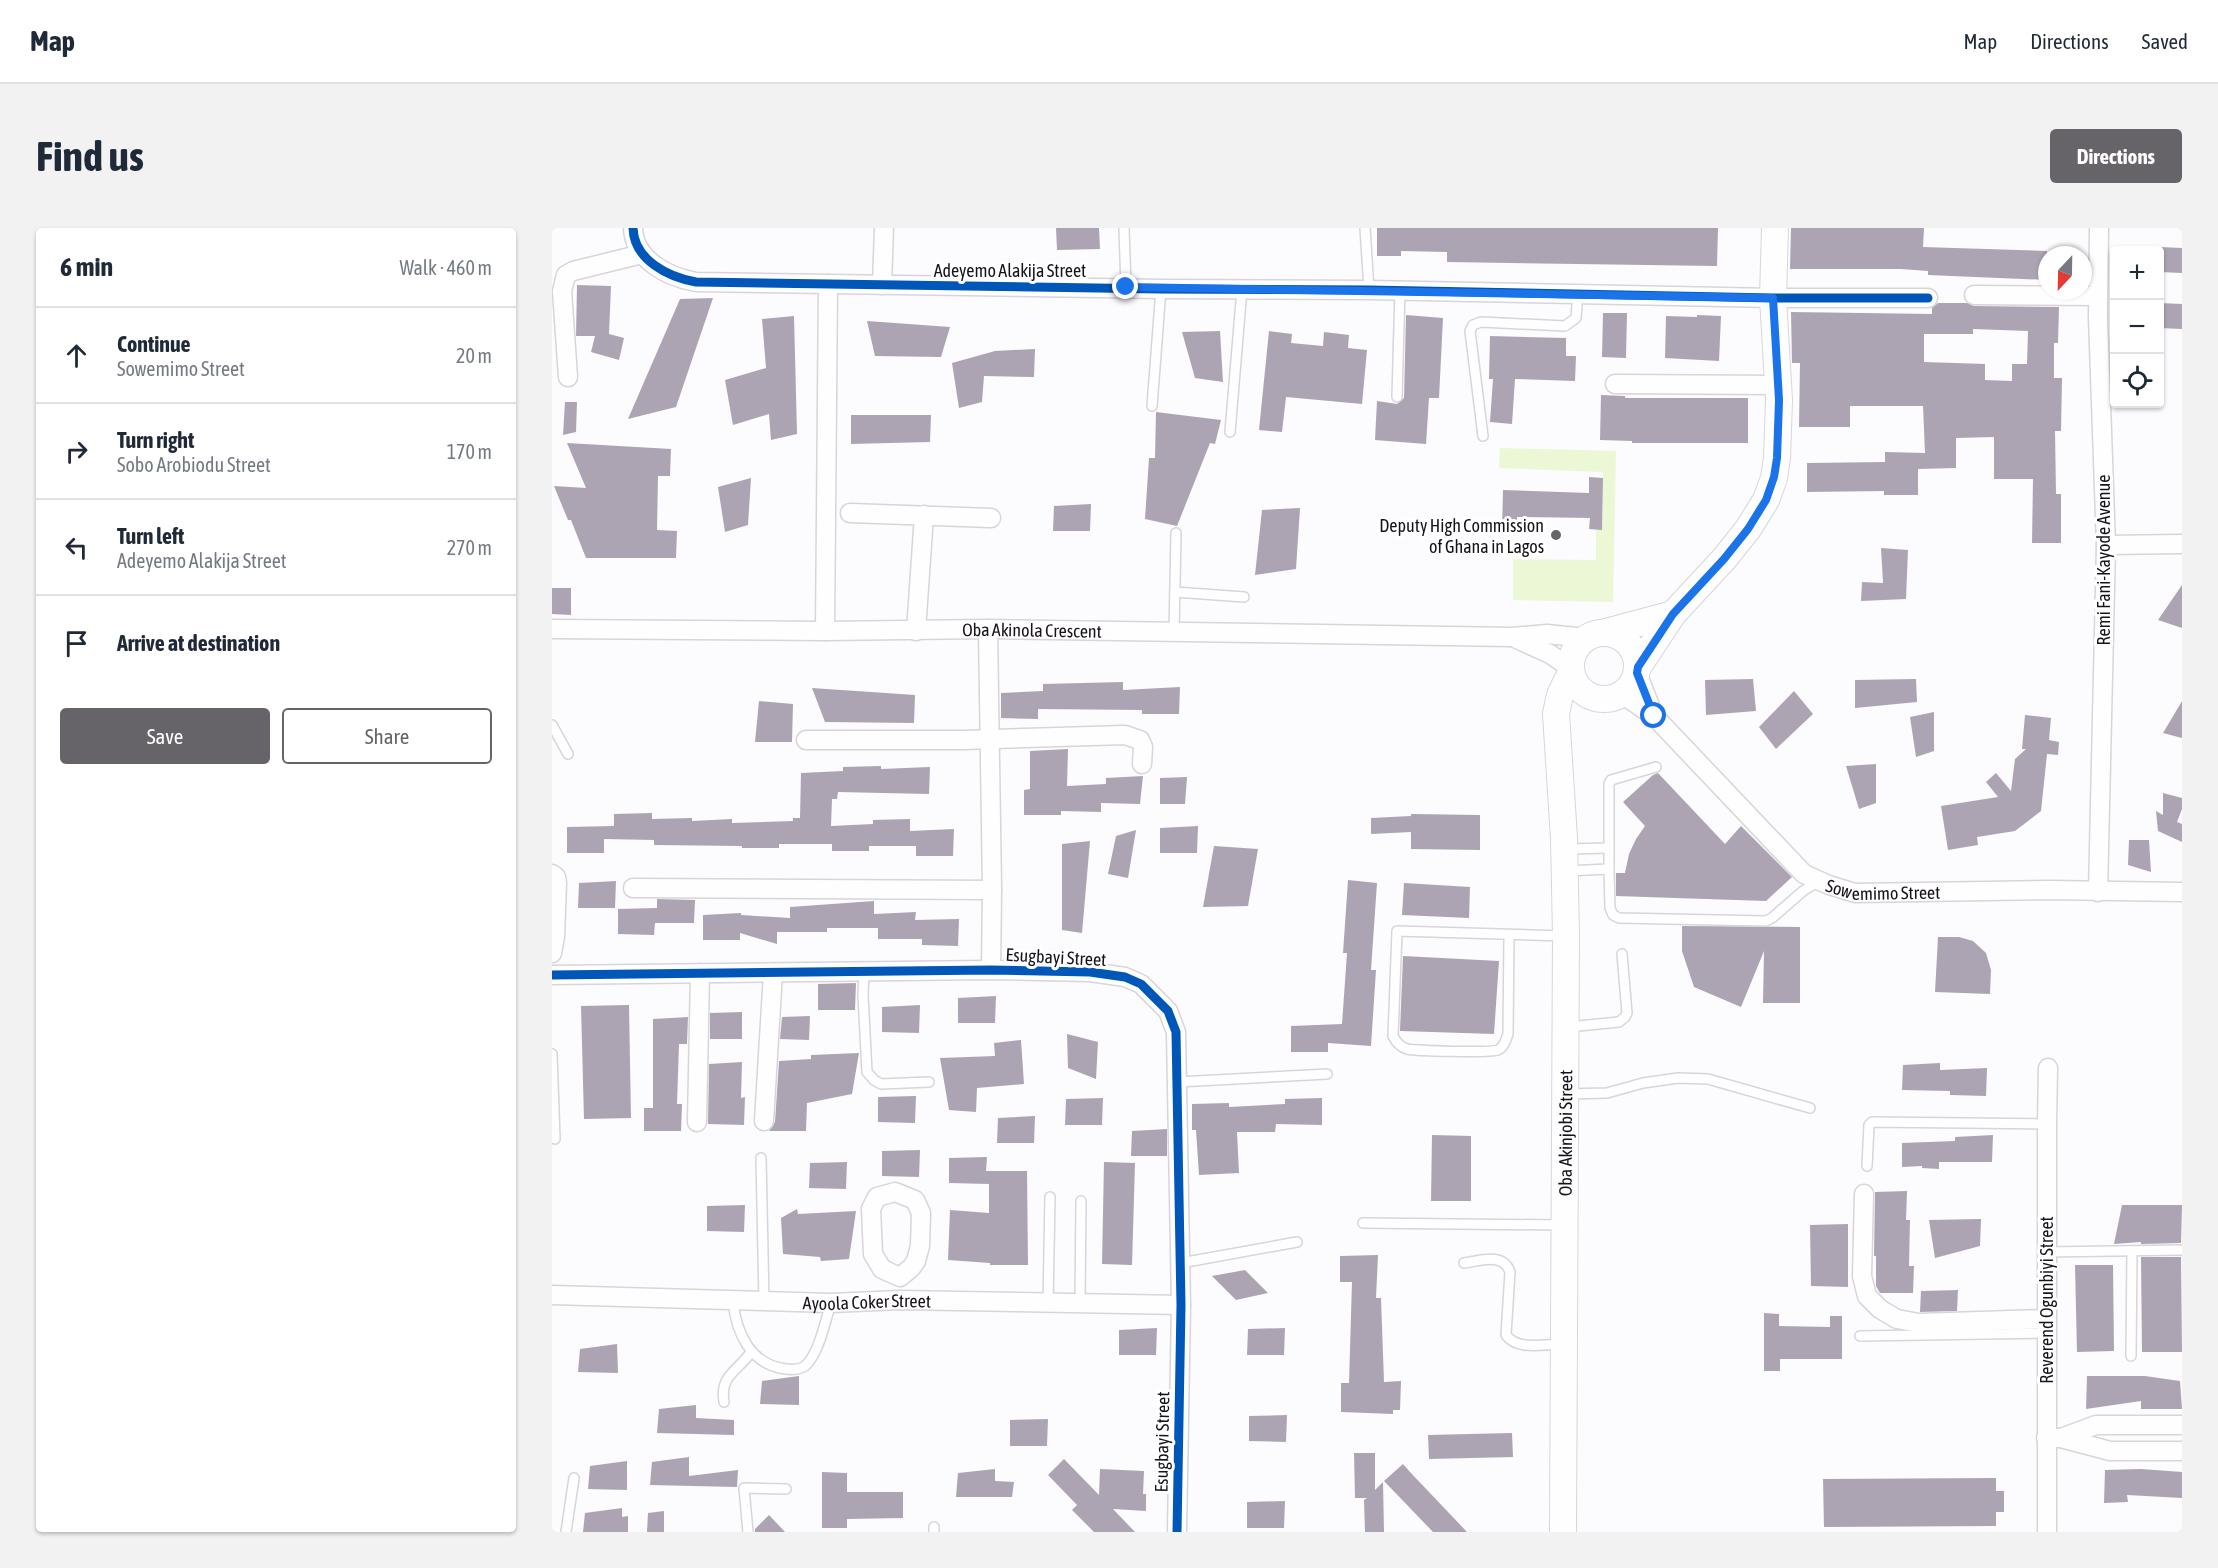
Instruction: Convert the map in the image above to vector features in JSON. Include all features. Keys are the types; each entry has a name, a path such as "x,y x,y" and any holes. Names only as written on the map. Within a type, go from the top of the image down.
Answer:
{"street":[{"path":"568,377 562,291 566,275 642,254 633,236 633,228"},
{"path":"882,285 884,228"},
{"path":"1673,614 1594,635 1574,650 1570,670 1575,683 1582,692 1592,698 1602,700 1622,694 1630,688 1637,670 1673,614 1730,552 1766,500 1774,477 1777,458 1778,385 1773,298 1775,228"},
{"name":"Remi Fani-Kayode Avenue","path":"2098,892 2106,545 2098,296 2099,228"},
{"name":"Adeyemo Alakija Street","path":"642,254 675,278 696,282 1400,290 1773,298 1928,298"},
{"path":"825,631 828,284"},
{"path":"1974,295 2098,296"},
{"path":"1615,384 1778,385"},
{"path":"850,513 991,518"},
{"path":"916,631 924,516"},
{"path":"2106,545 2182,544"},
{"name":"Oba Akinola Crescent","path":"552,629 825,631 988,629 1512,637 1547,634 1594,635"},
{"path":"988,629 991,970"},
{"path":"1594,635 1613,634 1630,645 1635,654 1637,670"},
{"name":"Oba Akinola Crescent","path":"1512,637 1550,654 1570,670"},
{"name":"Oba Akinjobi Street","path":"1563,1532 1566,936 1556,714 1557,704 1570,670"},
{"name":"Sowemimo Street","path":"1637,670 1654,716"},
{"name":"Sowemimo Street","path":"1622,694 1654,716 1804,874 1819,881 1855,892 2050,890 2182,892"},
{"path":"1558,733 1568,712 1592,698"},
{"path":"806,740 989,739 1125,735 1140,740 1143,747 1142,764"},
{"path":"552,874 556,877 557,883 553,943"},
{"path":"633,888 992,890"},
{"name":"Esugbayi Street","path":"552,975 991,970 1090,972 1125,977 1141,984 1168,1011 1176,1032 1181,1263 1177,1532"},
{"path":"764,1121 772,973"},
{"path":"697,1122 700,974"},
{"name":"Reverend Ogunbiyi Street","path":"2047,1532 2054,1438 2046,1326 2048,1068"},
{"path":"1864,1194 1862,1276 1867,1296 1880,1309 1897,1319 1919,1323 2046,1326"},
{"path":"900,1277 900,1300"},
{"name":"Ayoola Coker Street","path":"552,1295 831,1303 900,1300 1181,1305"},
{"path":"2054,1438 2096,1425 2182,1425"},
{"path":"2054,1438 2110,1451 2182,1451"}],"lane":[{"path":"1124,228 1126,287"},
{"path":"1365,228 1369,290"},
{"path":"1152,406 1161,289"},
{"path":"1230,432 1242,289"},
{"path":"1397,398 1400,290"},
{"path":"1483,436 1470,331 1473,325 1481,322 1565,326 1576,318 1578,293"},
{"path":"1174,633 1176,533"},
{"path":"1175,592 1244,597"},
{"path":"552,725 568,754"},
{"path":"1656,767 1611,780 1608,784 1608,869 1610,908 1613,915 1619,918 1766,921 1819,881"},
{"path":"1564,860 1609,848"},
{"path":"1564,860 1608,869"},
{"path":"1509,936 1508,1034 1504,1045 1497,1051 1480,1052 1407,1049 1396,1042 1393,1036 1397,931 1566,936"},
{"path":"1565,1027 1619,1022 1626,1017 1622,954"},
{"path":"864,972 867,1072 880,1084 929,1082"},
{"path":"552,1054 555,1139"},
{"path":"1178,1082 1327,1074"},
{"path":"1564,1094 1607,1093 1643,1083 1678,1078 1708,1079 1810,1108"},
{"path":"1867,1166 1869,1125 1872,1122 2047,1124"},
{"path":"761,1158 764,1301"},
{"path":"1048,1303 1050,1197"},
{"path":"1080,1303 1081,1201"},
{"path":"1363,1223 1563,1225"},
{"path":"1181,1263 1297,1242"},
{"path":"2046,1252 2182,1250"},
{"path":"2131,1356 2132,1251"},
{"path":"1464,1263 1490,1259 1502,1261 1507,1265 1510,1272 1506,1335 1510,1341 1528,1345 1563,1344"},
{"path":"732,1301 738,1331 751,1352 761,1360 783,1369 798,1370 806,1366 812,1357 831,1303"},
{"path":"1860,1336 2046,1326"},
{"path":"724,1402 722,1389 726,1380 751,1352"},
{"path":"566,1532 574,1478"},
{"path":"747,1532 744,1488 786,1489"}],"green space":[{"path":"1500,448 1616,451 1613,602 1513,600 1513,559 1596,560 1596,529 1602,529 1603,472 1499,468"}],"building":[{"path":"1056,228 1099,228 1100,249 1057,250"},
{"path":"1377,228 1718,228 1717,266 1447,262 1447,252 1401,251 1401,256 1377,256"},
{"path":"1791,228 1924,228 1923,247 2038,251 2038,280 1928,275 1928,271 1901,269 1790,269"},
{"path":"2164,247 2182,248 2182,273 2164,272"},
{"path":"577,285 611,286 609,334 624,338 619,360 591,352 595,336 576,336"},
{"path":"713,298 676,407 628,419 680,299"},
{"path":"1938,303 1967,303 1974,306 2059,307 2058,343 2054,343 2054,378 2062,378 2061,431 2055,431 2056,494 2061,494 2061,543 2032,543 2033,479 1994,479 1994,437 1956,438 1956,468 1918,469 1918,495 1884,495 1884,491 1807,492 1807,463 1885,462 1885,452 1925,453 1923,406 1850,406 1850,427 1799,427 1800,363 1792,363 1791,312 1932,314 1932,308","holes":["1973,329 2028,331 2027,364 2012,364 2012,381 1985,380 1985,364 1924,362 1924,334 1973,334"]},
{"path":"2164,303 2182,304 2182,329 2164,328"},
{"path":"1603,313 1627,313 1626,358 1602,357"},
{"path":"1406,315 1443,318 1439,398 1429,398 1426,444 1375,440 1377,401 1397,404 1404,398"},
{"path":"1697,315 1721,316 1719,361 1665,358 1666,316 1697,317"},
{"path":"794,316 797,434 771,440 769,414 733,425 725,380 766,368 762,319"},
{"path":"867,321 950,327 941,357 875,356"},
{"path":"1220,331 1223,382 1195,378 1182,332"},
{"path":"1269,331 1292,334 1291,343 1323,346 1324,332 1349,335 1348,348 1367,350 1362,404 1286,397 1282,432 1259,430"},
{"path":"1490,336 1566,338 1566,356 1576,356 1575,381 1515,379 1512,424 1490,422 1493,379 1489,379"},
{"path":"1035,349 1034,377 984,376 982,402 959,408 952,363 995,351"},
{"path":"1601,395 1625,396 1625,398 1748,398 1748,443 1632,443 1632,441 1600,440"},
{"path":"565,402 577,402 576,432 563,435"},
{"path":"1156,412 1221,420 1215,444 1210,443 1177,526 1145,519 1149,458 1155,458"},
{"path":"851,415 931,415 930,442 851,444"},
{"path":"567,443 671,449 670,476 658,476 657,530 677,531 676,558 586,558 554,486 586,488"},
{"path":"1589,477 1603,478 1602,530 1589,529 1590,518 1517,517 1516,532 1502,531 1503,490 1589,493"},
{"path":"751,478 748,525 725,532 718,487"},
{"path":"1091,504 1090,531 1053,531 1054,506"},
{"path":"1300,508 1296,569 1255,575 1262,510"},
{"path":"1881,548 1908,550 1906,599 1861,601 1862,582 1883,583"},
{"path":"2182,585 2182,628 2158,620"},
{"path":"552,588 571,588 571,615 552,614"},
{"path":"1753,679 1756,711 1706,715 1705,680"},
{"path":"1916,679 1917,702 1855,708 1855,680"},
{"path":"1123,682 1123,690 1180,687 1179,714 1142,714 1142,710 1038,709 1038,719 1001,718 1001,693 1043,691 1043,684"},
{"path":"812,688 915,695 914,723 825,722"},
{"path":"1794,691 1813,714 1776,749 1759,727"},
{"path":"759,701 793,704 792,742 755,742"},
{"path":"2182,701 2182,738 2163,733"},
{"path":"1934,712 1934,751 1916,757 1910,717"},
{"path":"2025,715 2051,718 2049,740 2059,742 2058,755 2047,754 2041,811 2015,831 1977,837 1978,845 1948,850 1941,806 1998,797 1986,782 1996,773 2011,791 2015,759 2026,749 2022,749"},
{"path":"1068,749 1067,786 1106,784 1106,778 1143,776 1140,804 1101,803 1101,812 1061,811 1061,815 1024,815 1024,790 1030,789 1030,751"},
{"path":"1876,764 1876,803 1859,809 1846,766"},
{"path":"881,766 881,769 930,767 929,794 838,792 837,799 832,799 831,826 873,824 873,820 910,819 910,831 954,829 953,856 916,856 916,846 869,846 869,851 832,851 832,844 779,844 779,848 742,848 742,846 654,845 654,840 604,839 604,853 567,853 567,827 614,826 614,814 652,813 652,819 692,818 692,821 732,819 732,823 793,821 793,818 800,818 801,773 843,771 843,767"},
{"path":"1658,773 1725,844 1741,826 1792,877 1766,901 1616,896 1616,873 1625,873 1629,854 1645,826 1623,802"},
{"path":"1187,777 1185,804 1160,804 1160,778"},
{"path":"2163,793 2182,798 2182,809 2177,822 2182,824 2182,842 2158,831 2156,811 2163,815"},
{"path":"1411,814 1480,815 1480,850 1411,849 1411,832 1371,834 1371,818 1411,816"},
{"path":"1198,826 1197,853 1160,853 1160,828"},
{"path":"1136,830 1128,878 1108,874 1116,836"},
{"path":"2129,840 2149,840 2151,872 2128,865"},
{"path":"1090,841 1082,933 1062,930 1062,844"},
{"path":"1214,846 1258,849 1248,906 1203,907"},
{"path":"1348,880 1377,883 1371,970 1376,970 1371,1046 1328,1043 1328,1052 1291,1052 1291,1026 1342,1024 1347,953 1343,953"},
{"path":"616,881 615,908 578,908 579,883"},
{"path":"1404,883 1470,887 1469,918 1402,915"},
{"path":"657,899 695,900 694,923 655,923 654,935 618,934 618,909 657,908"},
{"path":"874,901 874,914 916,912 915,920 959,919 958,946 922,945 922,939 878,939 878,928 827,928 827,932 777,932 777,944 740,933 740,940 703,940 703,915 741,913 741,915 790,918 790,907"},
{"path":"1682,926 1800,927 1800,1003 1763,1003 1764,951 1741,1007 1694,987 1682,951"},
{"path":"1938,937 1959,937 1973,941 1986,953 1991,970 1990,994 1935,992"},
{"path":"1403,956 1499,961 1494,1034 1400,1031"},
{"path":"856,983 855,1010 818,1010 818,984"},
{"path":"996,996 995,1023 958,1023 958,998"},
{"path":"629,1005 631,1118 584,1119 581,1006"},
{"path":"920,1005 919,1033 882,1032 882,1007"},
{"path":"742,1012 742,1039 710,1039 710,1013"},
{"path":"810,1016 809,1040 780,1039 782,1017"},
{"path":"688,1017 687,1044 679,1044 677,1104 682,1104 681,1131 644,1131 644,1108 653,1108 653,1019"},
{"path":"1067,1034 1098,1042 1096,1079 1068,1068"},
{"path":"1021,1040 1024,1084 977,1088 976,1112 949,1110 940,1058 995,1056 994,1043"},
{"path":"859,1053 852,1094 807,1103 806,1131 769,1131 775,1122 779,1061 811,1059 811,1055"},
{"path":"742,1062 741,1098 745,1097 744,1125 708,1124 709,1064"},
{"path":"1940,1063 1940,1070 1987,1068 1986,1096 1950,1095 1950,1091 1902,1090 1903,1065"},
{"path":"916,1096 915,1123 878,1122 878,1097"},
{"path":"1103,1098 1102,1125 1065,1125 1066,1099"},
{"path":"1322,1098 1322,1125 1276,1124 1275,1132 1237,1132 1239,1173 1199,1175 1196,1130 1192,1130 1192,1104 1229,1103 1229,1107 1285,1104 1285,1099"},
{"path":"1035,1116 1034,1143 997,1143 998,1118"},
{"path":"1167,1129 1167,1156 1131,1156 1132,1131"},
{"path":"1432,1135 1471,1136 1471,1201 1431,1201"},
{"path":"1993,1135 1992,1162 1939,1162 1939,1169 1922,1168 1922,1166 1902,1167 1902,1143 1955,1141 1955,1137"},
{"path":"920,1150 919,1177 882,1176 882,1151"},
{"path":"987,1157 986,1171 1027,1171 1028,1265 990,1265 990,1263 948,1260 950,1210 989,1213 989,1184 949,1183 949,1158"},
{"path":"847,1162 846,1189 809,1188 810,1163"},
{"path":"1104,1162 1135,1163 1132,1265 1102,1264"},
{"path":"1907,1191 1906,1220 1910,1220 1909,1266 1914,1266 1913,1293 1880,1293 1876,1286 1876,1256 1874,1256 1875,1192"},
{"path":"745,1205 744,1232 707,1231 707,1206"},
{"path":"2122,1205 2182,1205 2181,1243 2114,1244"},
{"path":"797,1209 798,1214 856,1211 849,1259 821,1261 820,1257 783,1254 781,1218"},
{"path":"1981,1219 1980,1246 1935,1258 1929,1220"},
{"path":"1848,1224 1848,1287 1811,1286 1810,1225"},
{"path":"1378,1255 1376,1298 1381,1298 1384,1382 1401,1381 1400,1410 1393,1410 1393,1414 1341,1412 1341,1383 1349,1383 1352,1282 1340,1282 1340,1256"},
{"path":"2141,1257 2181,1257 2182,1352 2142,1352"},
{"path":"2075,1265 2113,1265 2114,1351 2077,1352"},
{"path":"1245,1270 1268,1293 1236,1300 1212,1276"},
{"path":"1958,1290 1957,1311 1920,1312 1921,1291"},
{"path":"1764,1313 1779,1314 1779,1326 1830,1327 1830,1316 1842,1316 1842,1359 1780,1359 1780,1371 1764,1371"},
{"path":"1157,1328 1156,1355 1119,1355 1119,1330"},
{"path":"1285,1328 1284,1355 1247,1355 1248,1329"},
{"path":"617,1344 618,1373 578,1372 580,1349"},
{"path":"799,1376 799,1405 760,1404 762,1381"},
{"path":"2087,1376 2145,1376 2180,1381 2182,1409 2141,1409 2141,1401 2086,1409"},
{"path":"696,1405 696,1418 734,1420 734,1435 657,1433 659,1409"},
{"path":"1287,1415 1286,1442 1249,1441 1249,1416"},
{"path":"1048,1419 1047,1446 1010,1446 1010,1420"},
{"path":"1512,1433 1513,1457 1429,1459 1428,1435"},
{"path":"1354,1453 1375,1453 1375,1490 1383,1482 1384,1532 1365,1532 1364,1500 1367,1498 1355,1498"},
{"path":"689,1457 689,1476 738,1470 737,1487 650,1485 652,1462"},
{"path":"1064,1459 1099,1495 1100,1469 1144,1471 1143,1494 1146,1494 1146,1511 1113,1509 1135,1532 1094,1532 1072,1510 1077,1505 1048,1475"},
{"path":"627,1461 627,1490 588,1489 590,1466"},
{"path":"1403,1464 1467,1532 1433,1532 1384,1481"},
{"path":"995,1469 995,1481 1014,1482 1012,1497 956,1497 958,1473"},
{"path":"2141,1469 2182,1472 2182,1498 2127,1495 2128,1502 2104,1503 2105,1470"},
{"path":"822,1472 847,1473 847,1492 903,1492 903,1518 847,1519 847,1528 822,1528"},
{"path":"1996,1478 1996,1491 2004,1491 2004,1512 1996,1512 1996,1526 1824,1527 1823,1479"},
{"path":"1285,1501 1284,1528 1247,1528 1247,1502"},
{"path":"622,1508 622,1517 628,1516 628,1532 583,1532 585,1513"},
{"path":"664,1511 664,1532 647,1532 648,1513"},
{"path":"769,1515 785,1532 755,1532 755,1529"}],"cycle path":[{"path":"633,228 639,249 654,265 674,276 696,282 1369,290 1773,298 1928,298"},
{"path":"552,975 991,970 1090,972 1125,977 1141,984 1168,1011 1176,1032 1181,1305 1177,1532"}],"place":[{"name":"Deputy High Commission of Ghana in Lagos","path":"1556,535"}],"route":[{"path":"1126,287 1773,298 1779,400 1774,477 1766,500 1748,529 1724,559 1673,614 1638,667 1637,673 1654,716"}]}
